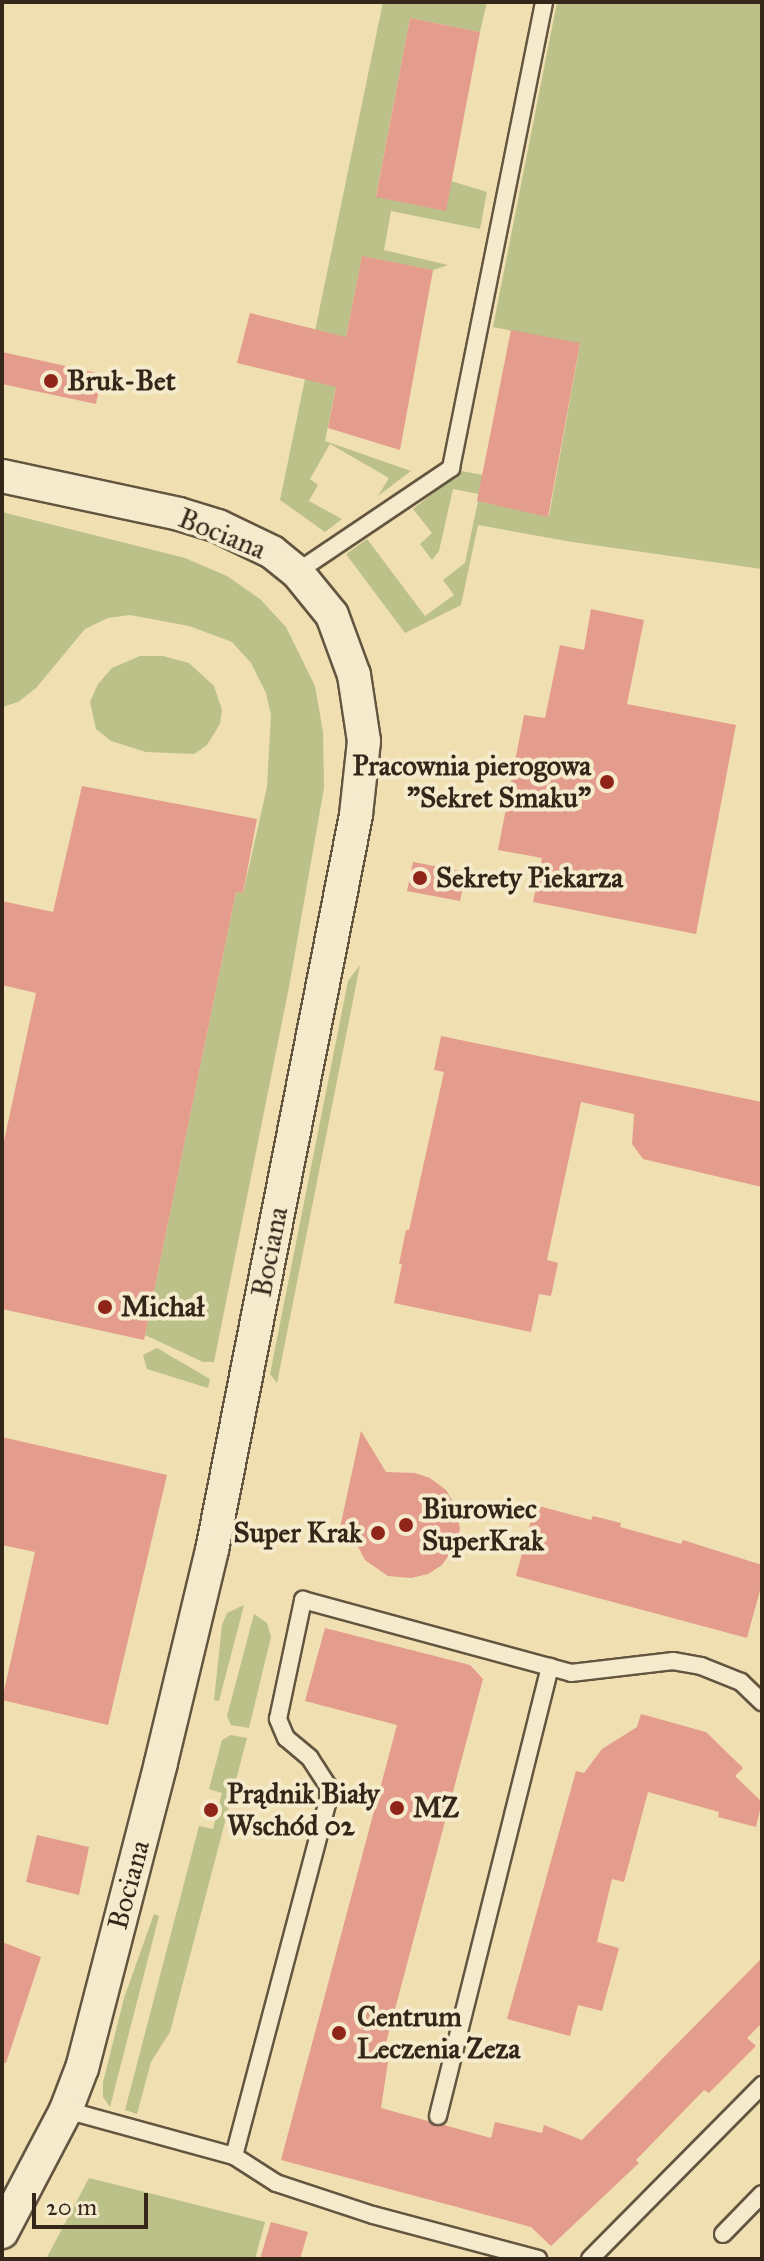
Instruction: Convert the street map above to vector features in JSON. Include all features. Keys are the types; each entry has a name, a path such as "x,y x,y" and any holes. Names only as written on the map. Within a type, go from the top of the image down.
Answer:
{"street":[{"name":"Bociana","path":"2,476 218,526 272,552 297,572 332,615 354,675 364,741 356,815 206,1577 82,2068 66,2110 2,2232"}],"lane":[{"path":"297,572 451,468 544,2"},
{"path":"234,2156 328,1801 328,1786 310,1758 286,1738 278,1719 303,1600 571,1673 673,1661 687,1663 741,1682 762,1702"},
{"path":"438,2116 550,1667"},
{"path":"590,2259 762,2085"},
{"path":"66,2110 234,2156 276,2183 373,2215 538,2259"},
{"path":"723,2234 762,2194"}],"green space":[{"path":"383,2 487,2 480,32 410,18 376,196 451,181 487,192 480,229 391,211 384,250 448,265 433,270 362,257 325,441 411,471 378,496 389,478 330,444 310,479 318,485 309,501 342,519 325,532 280,500"},
{"path":"557,2 762,2 762,569 572,542 478,525 461,605 405,633 346,554 367,539 425,616 454,595 443,580 465,563 478,501 549,516 580,344 493,327"},
{"path":"461,471 483,475 479,494 453,489 439,551 432,560 420,544 432,533 413,509"},
{"path":"2,512 185,558 227,576 260,599 286,627 315,686 323,732 324,788 289,987 214,1362 203,1362 145,1335 236,892 243,893 267,787 271,715 266,693 251,663 232,642 189,626 130,615 108,618 85,629 36,688 18,702 2,707"},
{"path":"140,656 163,656 189,663 214,686 222,710 220,724 207,745 194,754 146,752 111,741 96,729 90,702 98,684 112,668"},
{"path":"360,965 277,1383 270,1374 348,981"},
{"path":"157,1348 210,1379 208,1388 147,1369 143,1355"},
{"path":"244,1605 219,1701 214,1700 222,1625 227,1613"},
{"path":"254,1614 267,1623 271,1637 249,1728 231,1725 227,1716"},
{"path":"231,1735 247,1738 170,2032 151,2062 137,2114 125,2110 199,1826 213,1829 222,1793 209,1789 222,1740"},
{"path":"154,1914 159,1916 110,2107 103,2097 103,2082 124,1998"},
{"path":"89,2178 265,2222 255,2259 46,2259"}],"building":[{"path":"410,18 480,32 446,211 376,197"},
{"path":"362,256 433,270 400,450 328,428 336,387 237,363 250,313 346,337"},
{"path":"511,330 580,343 548,517 477,501"},
{"name":"Bruk-Bet","path":"2,352 102,374 96,404 2,384"},
{"path":"591,609 644,620 627,704 736,725 696,934 533,902 542,858 498,850 524,715 545,718 560,645 584,650"},
{"path":"82,786 257,819 243,893 236,892 144,1340 2,1309 2,1150 36,993 2,985 2,901 53,912"},
{"path":"413,862 466,872 460,901 407,891"},
{"path":"441,1036 762,1102 762,1187 643,1159 632,1144 634,1114 581,1102 547,1260 558,1263 551,1296 539,1294 531,1332 394,1303 406,1230 409,1230 444,1072 434,1070"},
{"name":"Biurowiec SuperKrak","path":"361,1431 386,1472 415,1473 430,1478 446,1490 456,1507 460,1529 455,1546 442,1565 428,1574 411,1578 388,1576 365,1560 351,1533 339,1532"},
{"path":"2,1437 167,1475 108,1725 2,1700 35,1552 2,1545"},
{"path":"535,1505 591,1520 593,1516 621,1523 620,1527 681,1544 683,1540 762,1565 762,1583 747,1638 516,1576"},
{"path":"325,1628 470,1665 483,1679 383,2054 389,2055 381,2108 428,2121 435,2126 444,2125 491,2138 495,2122 542,2133 544,2125 582,2140 762,1958 762,2023 747,2038 756,2046 709,2093 704,2090 636,2160 639,2163 551,2246 531,2227 281,2160 397,1725 305,1701"},
{"path":"641,1714 706,1732 743,1768 735,1776 762,1802 756,1827 718,1817 719,1812 648,1792 624,1882 612,1879 597,1942 619,1948 602,2011 578,2005 570,2036 507,2019 576,1771 584,1773 602,1749 637,1727"},
{"path":"37,1835 89,1847 79,1895 26,1882"},
{"path":"2,1942 41,1957 6,2063 2,2062"},
{"path":"271,2222 308,2232 300,2259 260,2259"}],"place":[{"name":"Bruk-Bet","path":"51,381"},
{"name":"Pracownia pierogowa \"Sekret Smaku\"","path":"607,782"},
{"name":"Sekrety Piekarza","path":"420,878"},
{"name":"Michał","path":"105,1307"},
{"name":"Biurowiec SuperKrak","path":"406,1525"},
{"name":"Super Krak","path":"378,1533"},
{"name":"MZ","path":"397,1808"},
{"name":"Prądnik Biały Wschód 02","path":"211,1810"},
{"name":"Centrum Leczenia Zeza","path":"339,2033"}]}
